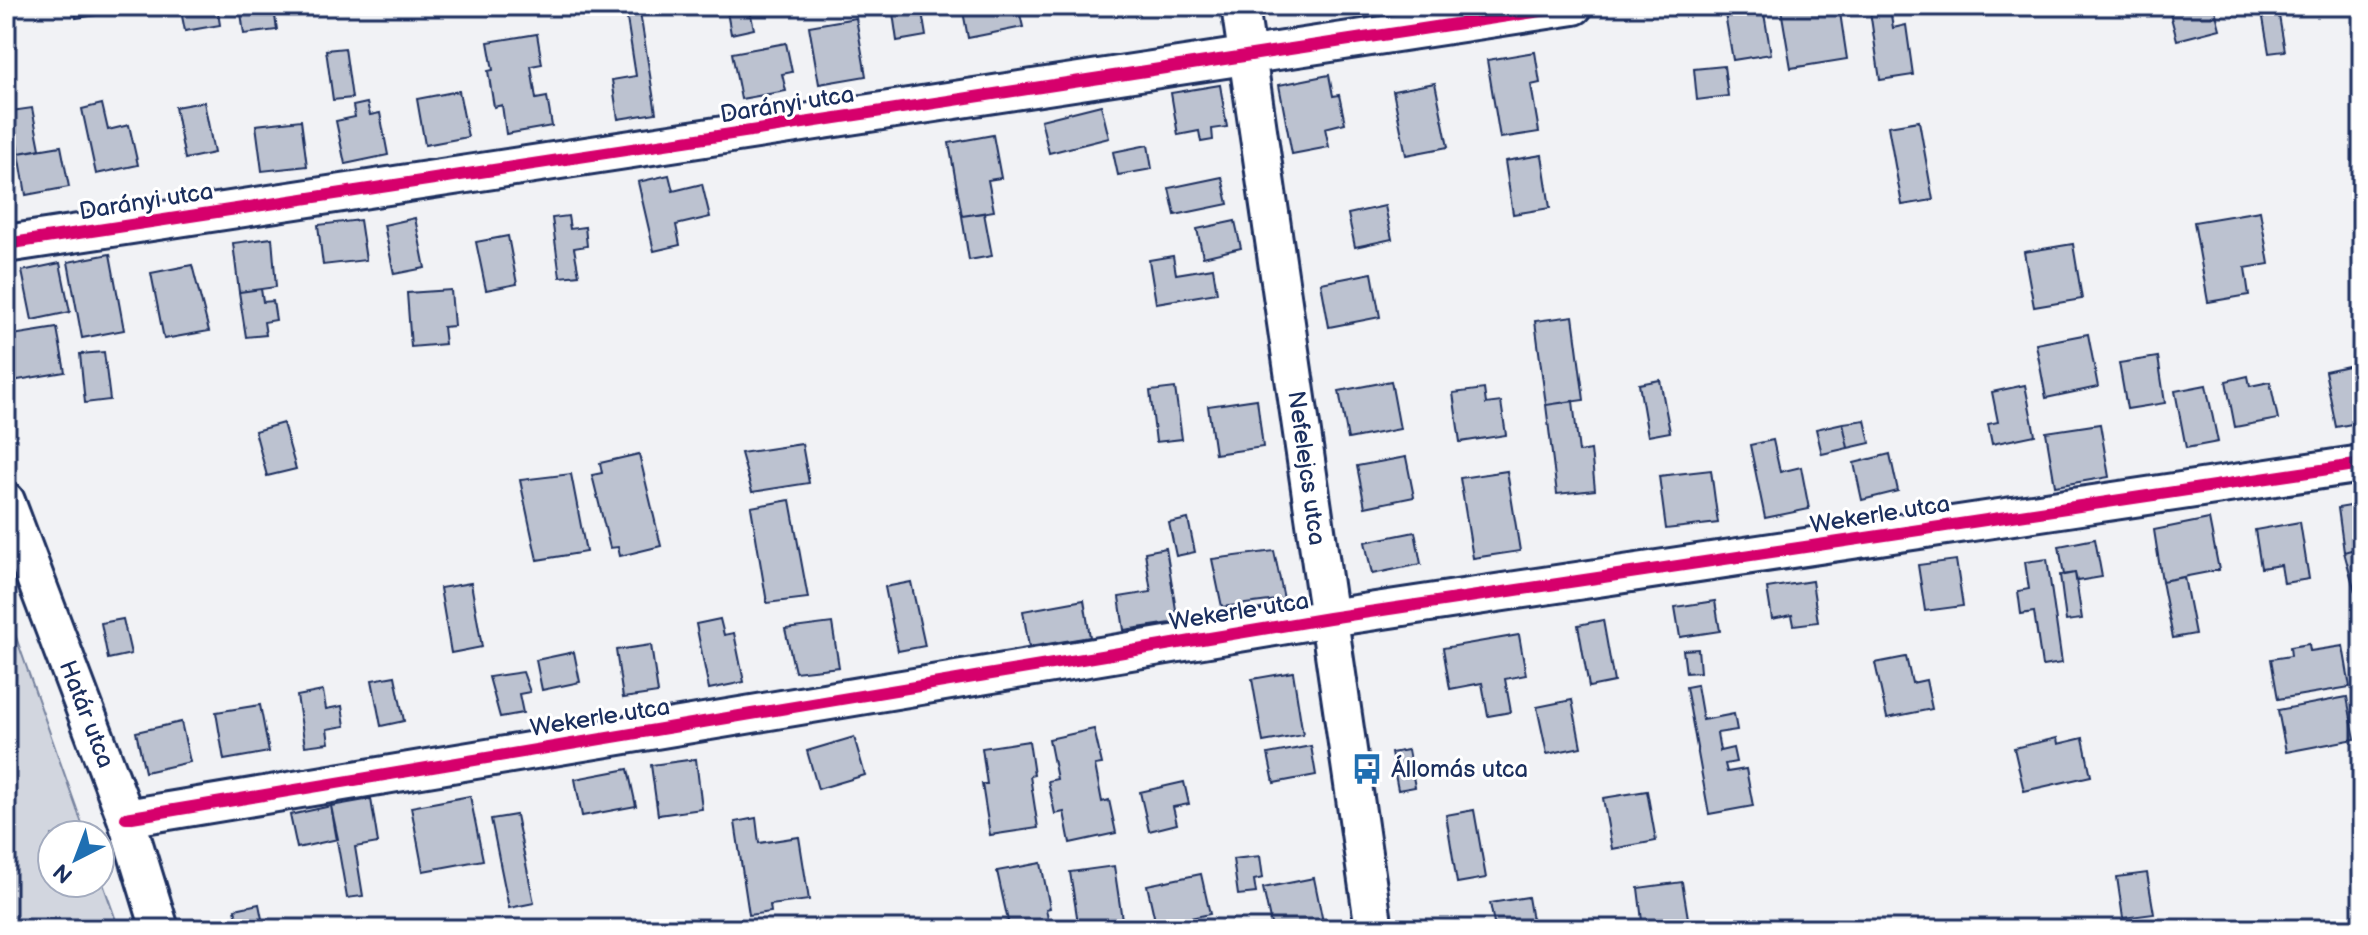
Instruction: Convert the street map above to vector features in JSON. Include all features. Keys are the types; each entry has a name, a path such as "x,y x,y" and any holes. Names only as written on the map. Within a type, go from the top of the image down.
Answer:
{"street":[{"name":"Nefelejcs utca","path":"1240,6 1374,929"},
{"name":"Darányi utca","path":"6,244 1574,6"},
{"name":"Wekerle utca","path":"126,818 1329,618 2362,464"},
{"name":"Határ utca","path":"6,501 126,818 160,929"}],"shaded area":[{"path":"6,609 80,819 36,819 36,899 108,899 119,929 6,929"}],"building":[{"path":"74,6 129,6 130,10 76,18"},
{"path":"180,6 217,6 220,25 185,31"},
{"path":"240,6 284,6 285,14 275,16 277,30 244,34"},
{"path":"625,6 639,6 656,113 618,119 612,80 636,76"},
{"path":"726,6 749,6 754,29 731,34"},
{"path":"892,6 921,6 926,36 897,41"},
{"path":"962,6 1018,6 1023,27 968,38"},
{"path":"1839,6 1847,59 1791,68 1781,9"},
{"path":"2168,6 2214,6 2220,29 2177,40"},
{"path":"2261,6 2293,6 2295,13 2279,16 2285,51 2269,53"},
{"path":"1763,8 1771,54 1733,60 1725,14"},
{"path":"1890,8 1893,28 1906,25 1913,75 1880,80 1870,11"},
{"path":"856,18 866,76 819,84 809,26"},
{"path":"537,34 542,64 531,66 536,99 547,97 552,126 506,134 502,105 494,107 488,71 493,70 488,42"},
{"path":"786,43 792,72 782,74 786,91 741,99 732,53"},
{"path":"345,48 352,98 333,100 326,50"},
{"path":"1535,52 1540,83 1531,85 1539,132 1500,138 1487,60"},
{"path":"1724,66 1728,96 1697,100 1694,69"},
{"path":"1329,75 1333,96 1339,95 1345,123 1325,128 1329,147 1292,154 1279,85"},
{"path":"1435,83 1448,147 1406,155 1393,91"},
{"path":"1220,85 1227,127 1212,129 1213,140 1201,142 1199,131 1178,135 1171,93"},
{"path":"459,91 468,137 425,145 417,99"},
{"path":"204,102 214,153 185,159 175,107"},
{"path":"367,103 370,115 380,113 388,155 345,164 336,121 355,117 353,106"},
{"path":"102,104 108,130 129,125 138,165 96,174 82,109"},
{"path":"1101,105 1109,138 1049,153 1041,120"},
{"path":"32,108 40,149 19,153 11,111"},
{"path":"301,120 307,166 262,171 256,125"},
{"path":"1919,121 1933,200 1902,205 1888,126"},
{"path":"993,135 1001,178 988,180 994,211 962,216 949,143"},
{"path":"1148,145 1152,169 1118,175 1113,152"},
{"path":"61,146 69,187 26,195 19,153"},
{"path":"1542,155 1550,208 1513,214 1505,161"},
{"path":"669,175 673,191 702,184 710,217 676,225 680,245 654,251 638,182"},
{"path":"1222,177 1228,204 1175,215 1169,188"},
{"path":"1385,206 1392,239 1355,247 1348,214"},
{"path":"2260,211 2269,264 2245,268 2249,295 2208,302 2194,222"},
{"path":"984,213 992,256 969,260 962,216"},
{"path":"568,216 570,229 585,227 587,246 574,248 579,275 560,277 552,218"},
{"path":"415,218 425,268 394,274 384,225"},
{"path":"360,220 366,260 323,265 318,225"},
{"path":"1235,221 1241,248 1203,257 1197,229"},
{"path":"508,236 517,284 486,290 476,242"},
{"path":"272,238 276,287 239,292 233,243"},
{"path":"2073,244 2082,299 2034,307 2024,252"},
{"path":"110,254 124,330 82,338 68,262"},
{"path":"1173,256 1176,274 1213,268 1217,293 1156,303 1149,260"},
{"path":"60,263 70,312 32,320 22,271"},
{"path":"192,265 209,331 164,339 151,273"},
{"path":"1372,273 1380,317 1329,327 1321,283"},
{"path":"261,289 263,302 273,301 276,320 264,322 266,335 246,337 239,292"},
{"path":"451,290 454,326 443,327 445,344 411,347 407,293"},
{"path":"1573,316 1584,400 1546,405 1535,321"},
{"path":"57,328 65,372 6,382 6,336"},
{"path":"2088,334 2098,387 2046,398 2036,344"},
{"path":"104,352 110,400 85,403 80,354"},
{"path":"2158,357 2165,403 2127,409 2119,363"},
{"path":"2353,365 2362,422 2336,427 2325,371"},
{"path":"2248,376 2250,386 2270,382 2278,419 2235,427 2226,381"},
{"path":"1660,380 1670,432 1648,436 1639,384"},
{"path":"1391,381 1400,429 1348,439 1339,391"},
{"path":"2025,385 2035,435 1992,444 1988,424 1998,422 1992,392"},
{"path":"2206,385 2218,442 2186,448 2175,391"},
{"path":"1175,388 1182,439 1156,442 1150,391"},
{"path":"1484,389 1486,404 1501,402 1506,435 1460,442 1453,393"},
{"path":"1257,399 1263,447 1215,454 1208,406"},
{"path":"1573,401 1579,452 1591,450 1595,490 1557,494 1546,405"},
{"path":"1865,420 1870,443 1848,448 1843,423"},
{"path":"283,423 296,469 267,476 255,431"},
{"path":"1843,423 1848,448 1822,454 1816,429"},
{"path":"2100,424 2109,477 2055,486 2046,432"},
{"path":"1773,440 1780,472 1801,467 1809,509 1765,518 1750,445"},
{"path":"802,444 809,483 752,492 741,453"},
{"path":"639,454 661,546 620,556 618,547 610,548 592,475 602,473 600,463"},
{"path":"1890,454 1898,491 1862,500 1854,463"},
{"path":"1406,457 1414,497 1365,507 1357,466"},
{"path":"1711,470 1718,523 1666,529 1659,476"},
{"path":"1507,471 1520,551 1473,558 1460,478"},
{"path":"571,474 586,552 537,560 520,480"},
{"path":"790,500 808,598 767,603 751,507"},
{"path":"2362,504 2362,547 2344,552 2338,508"},
{"path":"1188,519 1195,552 1176,556 1169,523"},
{"path":"2209,519 2219,570 2162,581 2154,530"},
{"path":"2300,522 2309,579 2284,583 2281,565 2261,568 2255,530"},
{"path":"1415,532 1421,564 1372,574 1365,542"},
{"path":"2095,539 2102,577 2077,581 2075,573 2064,575 2059,546"},
{"path":"2362,547 2362,590 2355,592 2344,552"},
{"path":"1166,548 1178,622 1124,630 1119,597 1151,592 1145,552"},
{"path":"1274,551 1284,599 1222,607 1212,559"},
{"path":"2047,559 2062,663 2042,666 2034,612 2021,614 2018,591 2029,589 2025,562"},
{"path":"1956,560 1963,606 1925,611 1918,565"},
{"path":"2075,573 2082,619 2066,621 2060,575"},
{"path":"2184,577 2195,634 2173,638 2162,581"},
{"path":"1812,581 1818,622 1794,625 1792,615 1772,619 1767,588"},
{"path":"911,582 925,646 898,651 885,587"},
{"path":"471,583 482,647 451,653 440,588"},
{"path":"1084,600 1090,637 1029,647 1023,611"},
{"path":"1715,601 1720,631 1680,637 1675,607"},
{"path":"123,619 131,654 108,659 101,623"},
{"path":"720,619 724,635 734,633 744,682 709,689 696,624"},
{"path":"1603,620 1614,682 1589,687 1578,625"},
{"path":"832,623 839,667 795,672 785,629"},
{"path":"1519,635 1526,675 1505,679 1511,712 1488,716 1482,683 1450,689 1443,648"},
{"path":"2309,644 2310,651 2343,646 2350,687 2278,699 2271,659 2291,656 2290,647"},
{"path":"651,645 658,693 623,698 616,650"},
{"path":"1698,649 1700,672 1686,673 1683,650"},
{"path":"574,652 580,682 542,690 536,660"},
{"path":"1906,657 1912,683 1926,680 1932,709 1887,718 1875,663"},
{"path":"523,672 530,692 519,694 523,713 500,717 489,677"},
{"path":"1293,672 1303,735 1263,742 1252,679"},
{"path":"395,676 404,721 381,726 372,680"},
{"path":"1697,685 1703,720 1734,714 1737,730 1717,733 1720,751 1733,748 1736,762 1725,764 1727,772 1746,769 1753,806 1709,814 1686,687"},
{"path":"323,691 326,709 342,706 345,726 327,729 329,743 305,746 297,696"},
{"path":"2347,697 2355,739 2286,752 2278,710"},
{"path":"1572,700 1581,747 1547,754 1537,707"},
{"path":"260,705 269,752 224,760 216,712"},
{"path":"181,722 190,762 145,772 136,732"},
{"path":"1094,729 1102,764 1095,765 1102,802 1109,800 1116,833 1070,843 1064,812 1055,814 1048,781 1057,779 1049,739"},
{"path":"854,737 865,775 818,789 807,751"},
{"path":"2057,738 2058,744 2083,738 2091,776 2024,791 2014,748"},
{"path":"1029,741 1034,775 1030,776 1038,828 990,835 982,784 987,784 982,748"},
{"path":"1311,746 1316,775 1274,783 1268,754"},
{"path":"1408,750 1415,787 1398,790 1391,753"},
{"path":"696,759 702,809 658,815 651,765"},
{"path":"628,769 636,806 582,816 575,779"},
{"path":"1184,782 1189,804 1173,807 1177,824 1149,831 1140,792"},
{"path":"1647,791 1656,841 1612,849 1603,798"},
{"path":"470,796 483,860 423,871 411,807"},
{"path":"371,799 378,843 355,847 363,896 347,898 331,806"},
{"path":"331,806 338,839 297,848 290,815"},
{"path":"1474,810 1486,878 1457,883 1446,815"},
{"path":"516,815 534,903 509,908 491,819"},
{"path":"756,818 759,843 799,837 809,900 770,905 771,912 749,915 735,822"},
{"path":"1260,856 1263,878 1254,880 1256,893 1238,895 1233,859"},
{"path":"1041,863 1050,908 1046,909 1050,929 1002,929 1001,923 1008,921 997,871"},
{"path":"1114,866 1123,926 1117,929 1079,929 1070,872"},
{"path":"2147,873 2154,914 2123,918 2117,877"},
{"path":"1201,874 1210,914 1156,925 1147,885"},
{"path":"1314,878 1323,922 1290,929 1272,929 1263,888"},
{"path":"1682,882 1689,924 1643,929 1638,888"},
{"path":"1528,897 1533,926 1495,929 1490,903"},
{"path":"259,904 264,929 225,929 223,922 237,919 235,909"},
{"path":"2353,919 2355,929 2320,929 2319,925"}],"cycle path":[{"path":"6,244 1574,6"},
{"path":"126,818 1329,618 2362,464"}],"place":[{"name":"Állomás utca","path":"1367,769"}]}
